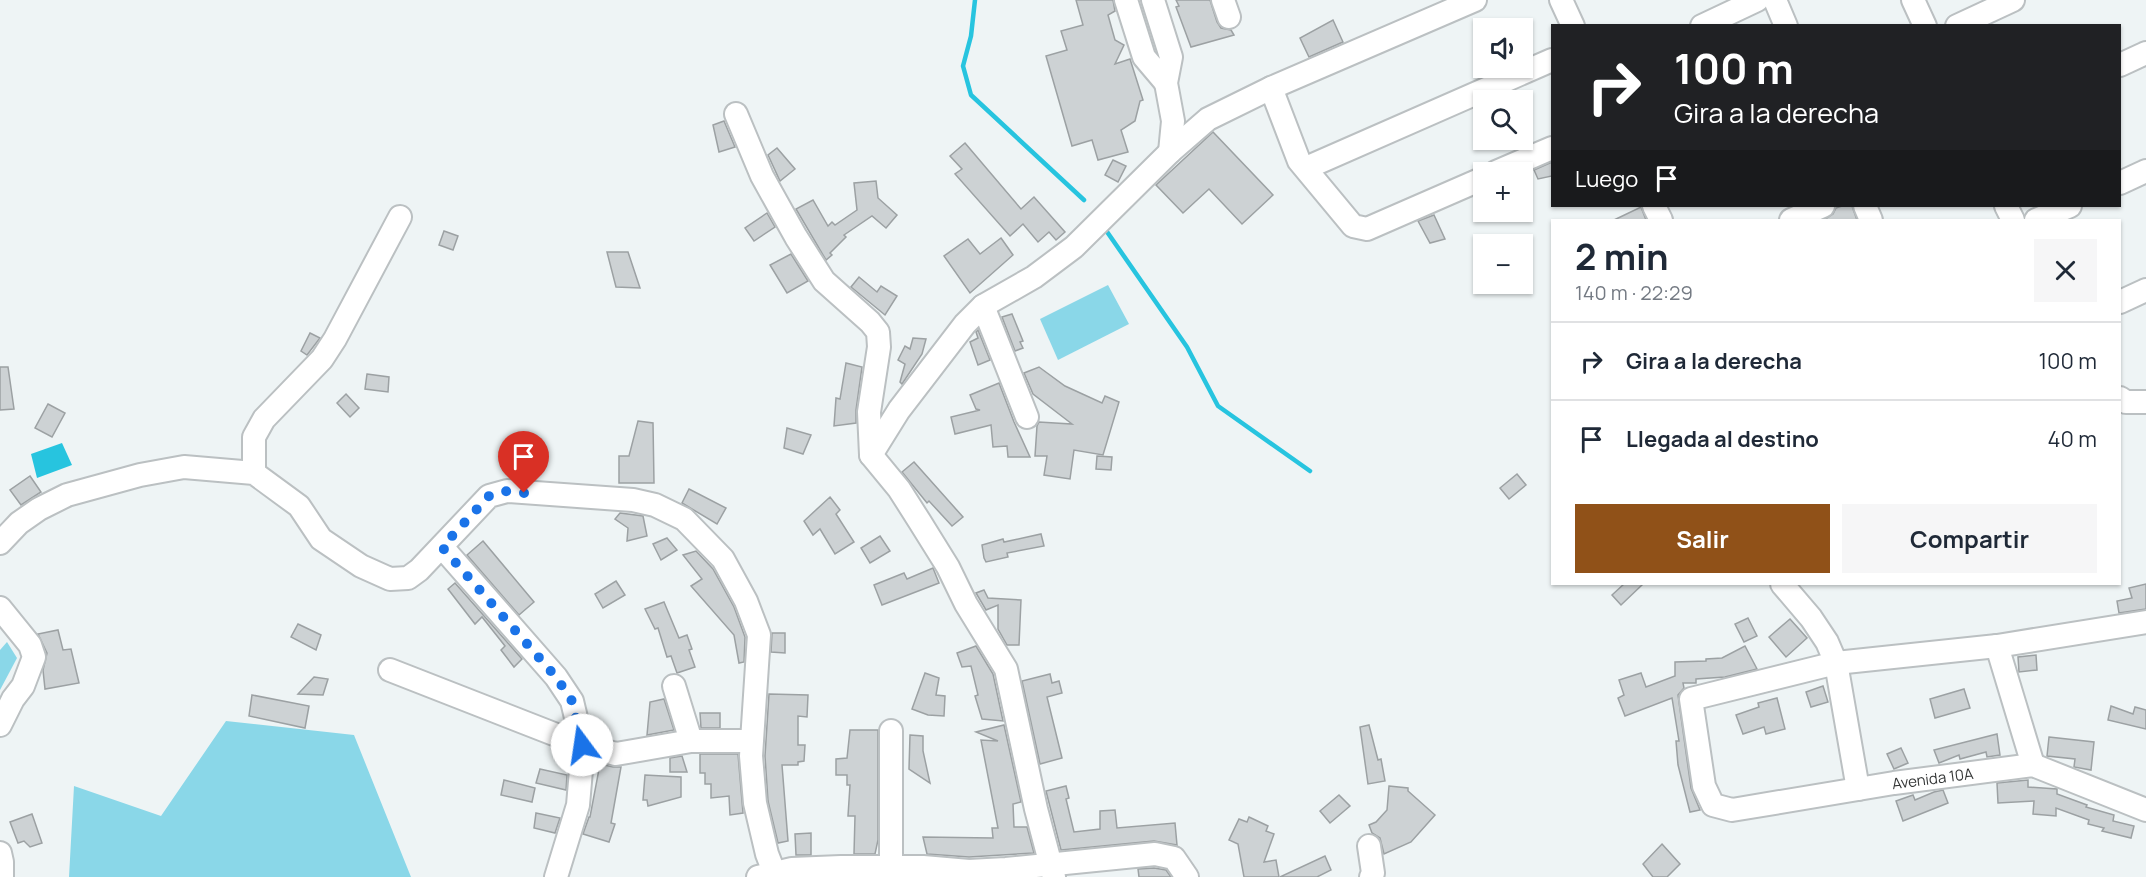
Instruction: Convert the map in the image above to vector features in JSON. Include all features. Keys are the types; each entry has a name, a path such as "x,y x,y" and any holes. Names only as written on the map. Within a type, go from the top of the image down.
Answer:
{"street":[{"path":"1126,0 1144,57 1166,83"},
{"path":"1153,0 1171,57 1166,83 1173,121 1170,152"},
{"path":"871,455 899,410 965,324 983,306 1034,278 1074,247 1170,152 1208,119 1271,88 1475,0"},
{"path":"1561,0 1572,24"},
{"path":"1706,24 1757,0"},
{"path":"1775,0 1785,24"},
{"path":"1913,0 1924,24"},
{"path":"1961,24 2013,0"},
{"path":"2121,65 2146,53"},
{"path":"1306,168 1551,60"},
{"path":"1271,88 1299,161 1353,226 1367,229 1473,183"},
{"path":"736,114 762,176 824,281 879,332 879,347 869,412 871,455 899,489 920,522 1006,669 1052,871"},
{"path":"1519,162 1551,148"},
{"path":"2121,183 2146,171"},
{"path":"1793,219 1821,207"},
{"path":"2038,219 2068,207"},
{"path":"254,473 254,437 264,419 322,359 400,217"},
{"path":"2121,302 2146,290"},
{"path":"983,306 1027,417"},
{"path":"2121,399 2126,402 2146,402"},
{"path":"0,543 19,523 39,509 67,495 140,475 184,467 254,473 299,506 321,539 361,566 390,579 408,578 442,547 489,496 507,491 633,500 655,505 684,519 723,559 746,601 759,635 751,756 755,803 767,854 766,875 792,869 891,866 969,871 1052,871 1155,854 1174,858 1187,877"},
{"path":"442,547 556,677 572,701 582,745 578,805 556,877"},
{"path":"1783,585 1811,618 1827,642 1836,663 1858,789"},
{"path":"0,608 30,645 34,657 23,686 13,699 0,725"},
{"path":"1836,663 1997,646 2146,622"},
{"path":"1997,646 2032,765"},
{"name":"Avenida 10A","path":"1836,663 1691,699 1704,786 1713,806 1732,810 1894,783 2032,765 2146,810"},
{"path":"390,670 582,745 616,754 691,741 751,741"},
{"path":"674,686 691,741"},
{"path":"891,730 891,866"},
{"path":"1369,846 1373,873 1371,877"},
{"path":"0,853 2,877"}],"shaded area":[{"path":"1108,285 1129,324 1058,360 1040,319"},
{"path":"62,443 72,465 37,478 31,454"},
{"path":"7,642 17,658 0,690 0,650"},
{"path":"226,721 354,735 411,877 69,877 74,786 161,816"}],"building":[{"path":"1076,0 1113,0 1115,11 1108,15 1115,40 1124,45 1115,64 1130,59 1143,100 1140,101 1135,121 1121,130 1128,152 1098,160 1092,140 1072,146 1046,56 1067,50 1061,31 1083,25"},
{"path":"1176,0 1210,0 1221,28 1231,30 1234,35 1191,47 1176,7 1179,6"},
{"path":"1333,20 1343,42 1309,57 1300,38"},
{"path":"724,121 735,147 719,152 713,125"},
{"path":"1213,132 1273,195 1242,224 1209,189 1183,213 1156,185"},
{"path":"965,143 1021,209 1034,197 1065,232 1056,240 1049,232 1038,242 1023,224 1010,236 955,174 962,169 950,156"},
{"path":"777,148 795,169 780,181 768,155"},
{"path":"1113,160 1126,166 1118,182 1105,175"},
{"path":"1551,162 1551,176 1538,179 1534,170"},
{"path":"876,181 878,198 897,215 886,228 872,216 844,235 846,237 826,260 796,209 813,200 828,226 832,222 835,225 857,210 854,183"},
{"path":"1641,207 1646,219 1616,219"},
{"path":"1852,207 1857,219 1826,219 1833,214 1836,208"},
{"path":"767,213 775,227 754,241 745,228"},
{"path":"1434,215 1445,239 1430,243 1418,221"},
{"path":"444,231 458,236 453,250 439,245"},
{"path":"1001,238 1013,255 970,293 944,256 968,239 980,254"},
{"path":"607,252 628,252 640,288 616,287"},
{"path":"791,254 808,281 787,293 770,265"},
{"path":"859,277 877,292 881,286 897,296 885,315 851,287"},
{"path":"1012,314 1023,341 1020,342 1023,348 1015,351 1002,317"},
{"path":"978,330 990,360 978,365 970,342 978,338 976,332"},
{"path":"310,333 320,338 307,355 301,351"},
{"path":"913,338 926,339 922,354 902,384 900,382 905,364 898,360 905,346 910,349"},
{"path":"846,363 862,367 856,423 834,426 836,398 840,399"},
{"path":"0,367 8,367 14,409 0,410"},
{"path":"1039,367 1065,386 1102,403 1105,396 1119,402 1103,455 1074,450 1070,479 1044,475 1047,456 1035,456 1039,422 1072,424 1033,394 1024,373"},
{"path":"367,374 389,377 388,392 365,389"},
{"path":"999,383 1030,457 1008,457 1007,446 993,447 991,425 955,434 951,417 980,410 976,409 970,395"},
{"path":"346,394 359,408 350,417 337,403"},
{"path":"48,404 65,413 52,437 35,428"},
{"path":"638,421 653,423 654,483 619,483 619,456 629,456"},
{"path":"787,428 811,435 803,454 784,448"},
{"path":"1097,456 1112,457 1111,470 1096,469"},
{"path":"914,462 963,517 952,526 929,501 927,503 902,472"},
{"path":"1517,474 1526,485 1509,499 1500,488"},
{"path":"30,476 41,492 21,505 10,490"},
{"path":"689,489 726,508 717,524 682,503"},
{"path":"830,497 840,510 836,514 854,542 835,554 820,529 813,535 804,521"},
{"path":"620,513 643,516 647,536 627,541 628,528 615,519"},
{"path":"1041,534 1044,546 1007,553 1008,557 986,562 984,558 982,545 1003,539 1004,542"},
{"path":"880,536 890,551 870,563 861,548"},
{"path":"667,538 677,550 661,560 653,544"},
{"path":"483,541 534,602 519,615 467,555"},
{"path":"696,551 713,569 734,607 745,637 744,662 739,663 734,635 691,586 702,579 683,555"},
{"path":"933,568 939,583 882,605 874,585 904,573 907,579"},
{"path":"616,581 625,595 603,608 595,594"},
{"path":"455,583 522,659 514,667 501,650 505,646 482,617 475,624 448,589"},
{"path":"2146,584 2146,609 2119,613 2117,601 2132,598 2129,588"},
{"path":"1623,585 1642,585 1621,605 1612,595"},
{"path":"984,590 988,598 1021,600 1019,645 1007,645 998,629 998,605 986,610 976,593"},
{"path":"664,602 679,638 687,635 692,649 689,650 695,667 677,673 671,656 667,657 658,628 655,629 645,609"},
{"path":"1748,618 1757,636 1744,642 1735,624"},
{"path":"1790,619 1807,638 1786,657 1769,637"},
{"path":"298,624 321,635 316,650 291,637"},
{"path":"58,630 63,650 71,649 79,683 45,689 43,670 47,653 38,634"},
{"path":"772,633 785,633 785,653 771,652"},
{"path":"976,646 993,674 1003,721 982,719 975,696 978,695 971,666 962,667 957,653"},
{"path":"1745,646 1757,669 1725,677 1696,679 1696,683 1683,683 1684,688 1678,695 1691,788 1700,810 1690,812 1678,765 1676,741 1679,741 1672,698 1625,716 1618,698 1624,695 1619,680 1641,673 1646,687 1675,676 1675,662 1722,658"},
{"path":"2036,655 2037,670 2019,672 2018,657"},
{"path":"925,673 939,678 936,695 945,696 944,716 928,715 912,709"},
{"path":"1050,674 1052,683 1059,681 1062,693 1047,697 1062,758 1040,764 1022,681"},
{"path":"314,677 328,679 323,695 298,694"},
{"path":"1823,686 1828,702 1811,707 1806,692"},
{"path":"1964,689 1970,708 1935,718 1930,699"},
{"path":"769,694 808,695 807,717 798,716 798,745 805,745 804,761 798,762 798,765 782,765 788,841 778,843 768,801 765,756"},
{"path":"252,695 309,706 305,728 249,716"},
{"path":"1777,698 1785,729 1766,734 1764,727 1743,734 1736,715 1759,707 1758,703"},
{"path":"664,699 674,730 647,735 650,702"},
{"path":"2111,706 2133,714 2135,707 2146,710 2146,729 2108,720"},
{"path":"700,713 720,713 720,728 701,728"},
{"path":"1004,725 1021,802 1013,804 1014,827 1027,827 1034,853 969,857 927,854 923,837 993,838 992,828 998,828 981,740 998,741 976,732"},
{"path":"1369,725 1378,760 1381,759 1385,781 1368,784 1360,727"},
{"path":"850,730 878,730 878,840 875,854 854,854 855,816 848,816 850,785 847,785 847,775 836,775 836,759 847,758"},
{"path":"1997,734 2000,755 1987,757 1986,752 1960,759 1959,755 1939,763 1934,750"},
{"path":"910,735 923,736 923,751 930,783 909,769"},
{"path":"2049,737 2094,742 2091,770 2074,767 2075,759 2047,756"},
{"path":"1901,748 1908,763 1894,769 1887,754"},
{"path":"700,754 738,754 743,813 730,815 729,796 711,798 711,784 705,784 705,773 700,773"},
{"path":"682,756 687,772 670,772 670,758"},
{"path":"600,764 621,767 611,823 615,824 609,842 583,834 590,817"},
{"path":"540,769 567,775 566,790 536,783"},
{"path":"645,775 681,777 681,797 648,806 647,800 643,800"},
{"path":"504,780 535,788 532,802 501,795"},
{"path":"2028,780 2028,787 2057,789 2057,794 2087,805 2086,807 2114,815 2113,821 2134,826 2131,838 2102,831 2104,828 2088,824 2089,820 2056,808 2056,816 2033,814 2034,801 1998,803 1997,783"},
{"path":"1066,786 1069,798 1066,799 1074,832 1100,829 1100,811 1115,810 1117,828 1175,823 1177,845 1154,841 1061,850 1046,791"},
{"path":"1389,786 1408,788 1408,791 1435,815 1411,842 1384,854 1380,838 1372,833 1369,825 1376,822 1387,810"},
{"path":"1943,790 1948,803 1903,821 1896,801 1913,795 1915,800"},
{"path":"1339,795 1350,806 1330,823 1320,811"},
{"path":"536,813 560,818 555,833 534,828"},
{"path":"32,814 42,843 30,847 24,841 18,843 10,822"},
{"path":"1249,817 1268,826 1266,831 1274,834 1264,862 1276,860 1279,877 1244,877 1238,844 1229,840 1239,819 1247,822"},
{"path":"811,833 811,855 796,855 795,834"},
{"path":"1662,844 1680,864 1667,877 1653,877 1643,864"},
{"path":"1325,856 1331,870 1317,877 1280,877"},
{"path":"1138,869 1166,870 1171,877 1139,877"}],"waterway":[{"path":"975,0 971,36 963,66 971,95 1084,200"},
{"path":"1103,226 1187,347 1218,406 1310,471"}],"route":[{"path":"524,493 507,491 489,496 442,547 556,677 572,701 582,745"}]}
